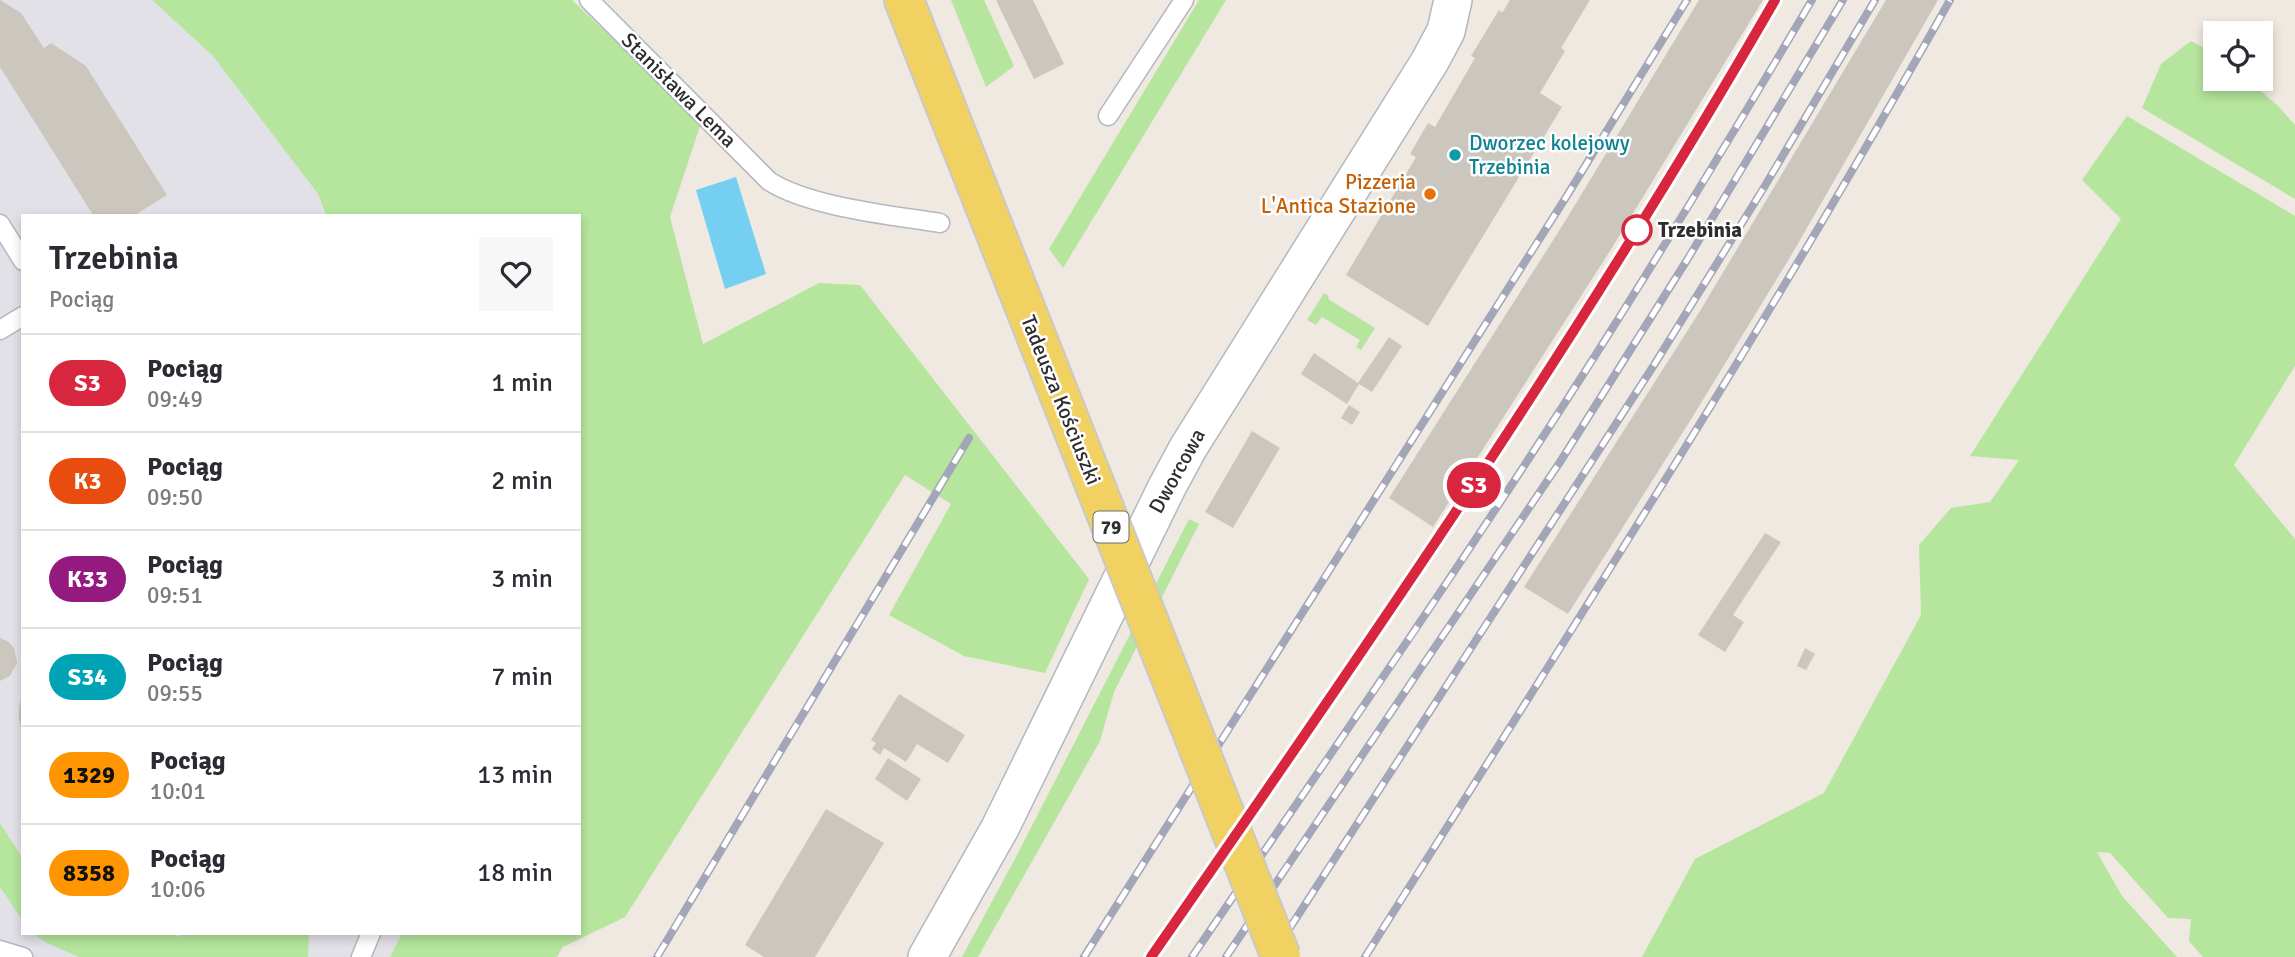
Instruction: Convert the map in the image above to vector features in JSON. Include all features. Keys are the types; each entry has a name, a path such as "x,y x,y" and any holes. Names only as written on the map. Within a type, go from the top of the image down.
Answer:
{"main road":[{"name":"Tadeusza Kościuszki","path":"904,0 1281,957"}],"street":[{"name":"Dworcowa","path":"927,957 1000,828 1172,477 1430,61 1446,31 1452,0"}],"lane":[{"name":"Stanisława Lema","path":"589,0 769,181 783,190 830,204 940,223"},
{"path":"1108,116 1184,0"},
{"path":"0,224 21,258"},
{"path":"0,330 21,317"},
{"path":"360,957 370,935"},
{"path":"0,950 23,957"}],"shaded area":[{"path":"0,0 152,0 213,56 318,194 326,214 21,214 21,935 401,935 390,957 0,957"}],"green space":[{"path":"152,0 572,0 701,123 670,217 703,344 819,283 860,285 1089,579 1045,673 964,656 889,615 951,504 905,475 625,917 563,947 557,957 390,957 401,935 581,935 581,214 326,214 318,194 213,56"},
{"path":"951,0 984,0 1014,66 986,87"},
{"path":"1199,0 1226,0 1063,268 1049,249"},
{"path":"2191,41 2203,48 2203,91 2261,91 2278,106 2295,125 2295,199 2142,108 2161,64"},
{"path":"2127,116 2295,216 2295,366 2234,465 2295,539 2295,957 2203,957 2189,941 2191,919 2168,918 2110,853 2097,852 2122,896 2177,957 1642,957 1695,859 1824,793 1921,615 1919,545 1951,508 1990,502 2019,460 1970,456 2121,219 2082,180"},
{"path":"1324,293 1329,296 1328,299 1375,328 1361,350 1356,347 1360,340 1322,317 1316,325 1307,320"},
{"path":"1189,519 1199,524 1114,692 1100,741 978,957 962,957 1016,857"},
{"path":"0,823 21,856 21,918 0,887"},
{"path":"35,935 309,935 308,957 79,957"}],"water":[{"path":"736,177 766,274 725,289 696,190"}],"building":[{"path":"0,0 21,13 44,48 51,43 86,66 167,195 137,214 92,214 0,67"},
{"path":"996,0 1033,0 1064,64 1034,79"},
{"name":"Dworzec kolejowy Trzebinia","path":"1510,0 1590,0 1561,48 1565,51 1540,93 1562,107 1428,326 1346,275 1416,157 1410,154 1428,123 1435,127 1475,58 1471,56 1499,10 1502,13"},
{"path":"1699,0 1763,0 1610,251 1433,527 1389,498 1564,223"},
{"path":"1886,0 1938,0 1792,254 1568,614 1524,587 1700,311"},
{"path":"1389,337 1402,346 1372,392 1359,384 1347,404 1301,374 1314,353 1358,383"},
{"path":"1349,405 1360,412 1352,425 1341,418"},
{"path":"1252,431 1280,448 1233,528 1205,512"},
{"path":"1765,533 1781,542 1733,615 1744,622 1725,652 1698,635"},
{"path":"0,638 14,648 17,663 10,676 0,681"},
{"path":"1805,648 1815,654 1806,670 1797,666"},
{"path":"899,694 965,735 948,763 917,744 906,762 884,748 880,755 872,749 876,743 871,740"},
{"path":"21,700 21,727 19,720"},
{"path":"888,758 921,779 907,801 875,779"},
{"path":"826,809 884,843 815,957 764,957 745,945"}],"railway":[{"path":"1084,957 1568,194 1687,0"},
{"path":"1151,957 1314,722 1473,485 1628,245 1775,0"},
{"path":"1192,957 1535,449 1676,226 1812,0"},
{"path":"1226,957 1560,462 1687,260 1843,0"},
{"path":"1271,957 1654,365 1875,0"},
{"path":"1365,957 1737,363 1950,0"},
{"path":"657,957 969,438"}],"train":[{"name":"S3","path":"1151,957 1481,476 1690,144 1775,0"}],"place":[{"name":"Dworzec kolejowy Trzebinia","path":"1455,155"},
{"name":"Pizzeria L'Antica Stazione","path":"1430,194"},
{"name":"Trzebinia","path":"1637,230"}]}
